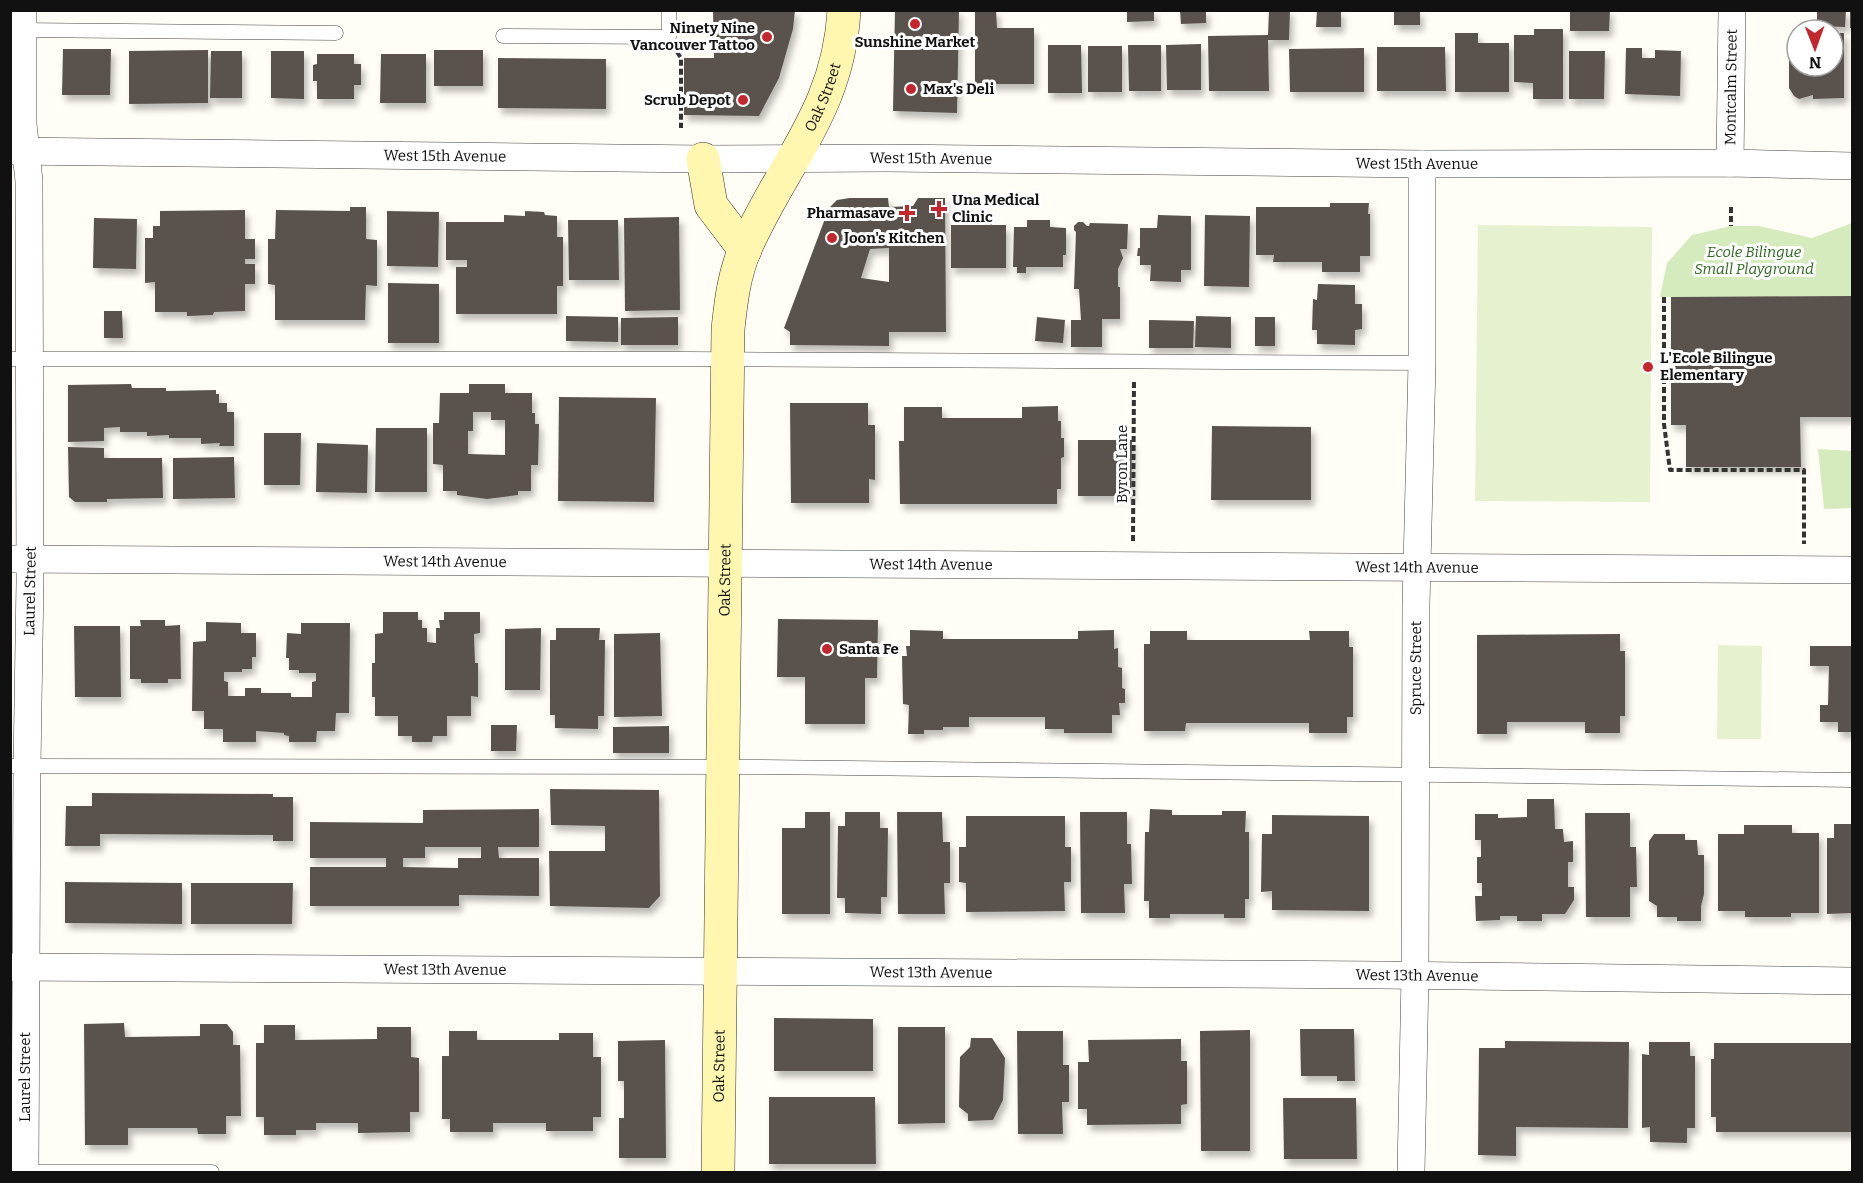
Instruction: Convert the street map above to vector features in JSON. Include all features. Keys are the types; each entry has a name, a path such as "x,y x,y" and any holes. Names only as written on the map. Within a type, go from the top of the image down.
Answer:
{"main road":[{"name":"Oak Street","path":"718,1173 728,329 733,284 745,250 758,221 821,109 832,79 841,47 844,10"},
{"path":"703,159 711,205 745,250"}],"street":[{"name":"Montcalm Street","path":"1730,163 1732,10"},
{"name":"Laurel Street","path":"19,23 24,124 18,151 28,181 20,359 18,967 26,1173"},
{"name":"West 15th Avenue","path":"18,151 703,159 887,158 1422,164 1730,163 1852,166"},
{"name":"Spruce Street","path":"1411,1173 1415,976 1417,568 1422,363 1422,164"},
{"name":"West 14th Avenue","path":"20,559 1852,570"},
{"name":"West 13th Avenue","path":"18,967 720,970 1852,981"}],"lane":[{"path":"502,36 669,37 669,10"},
{"path":"19,23 336,33"},
{"path":"20,359 1422,363"},
{"path":"19,766 722,767 1852,780"},
{"path":"26,1173 212,1173"}],"path":[{"path":"669,37 681,58 681,128"},
{"path":"1731,207 1731,226"},
{"path":"1664,297 1664,424 1670,470 1804,471 1804,553"},
{"name":"Byron Lane","path":"1133,566 1134,361"}],"green space":[{"name":"Ecole Bilingue Small Playground","path":"1852,223 1852,296 1660,297 1667,263 1692,235 1731,226 1759,226 1812,238"},
{"path":"1478,225 1652,227 1650,502 1475,501"},
{"path":"1818,449 1852,451 1852,508 1824,509"},
{"path":"1718,645 1762,646 1761,739 1717,739"}],"building":[{"path":"713,10 795,10 793,29 779,78 759,116 684,115 684,58 714,58"},
{"path":"895,10 959,10 957,113 893,111"},
{"path":"975,10 996,10 997,28 1034,28 1034,84 975,84"},
{"path":"1127,10 1154,10 1154,21 1127,22"},
{"path":"1180,10 1206,10 1206,23 1181,24"},
{"path":"1269,10 1290,10 1289,40 1268,40 1269,91 1209,91 1208,36 1268,35"},
{"path":"1317,10 1341,10 1341,27 1316,27"},
{"path":"1394,10 1420,10 1420,25 1394,25"},
{"path":"1570,10 1610,10 1609,31 1570,31"},
{"path":"1817,10 1846,10 1845,27 1845,18 1817,18"},
{"path":"1850,10 1852,10 1852,28 1850,28"},
{"path":"1534,29 1563,29 1563,99 1533,99 1533,83 1514,82 1514,35 1534,35"},
{"path":"1455,33 1478,33 1478,43 1509,43 1509,92 1455,92"},
{"path":"1201,44 1201,90 1167,90 1166,45"},
{"path":"1048,45 1081,45 1082,93 1048,93"},
{"path":"1128,45 1161,45 1161,91 1129,91"},
{"path":"1088,46 1122,46 1122,92 1088,92"},
{"path":"1377,47 1445,47 1446,91 1377,91"},
{"path":"1364,48 1364,92 1290,92 1289,49"},
{"path":"1626,48 1642,48 1642,58 1655,58 1655,50 1681,51 1680,96 1625,94"},
{"path":"63,49 111,49 110,95 62,95"},
{"path":"208,50 208,103 129,104 129,51"},
{"path":"434,50 483,50 483,86 434,86"},
{"path":"211,51 242,51 242,98 210,98"},
{"path":"271,51 304,51 304,99 271,98"},
{"path":"1569,51 1605,51 1604,99 1569,99"},
{"path":"317,54 354,54 354,64 361,64 361,85 354,85 354,99 317,99 317,81 313,81 313,65 317,64"},
{"path":"381,54 426,54 426,103 380,103"},
{"path":"498,58 606,59 606,109 498,108"},
{"path":"1789,78 1844,78 1844,98 1813,99 1813,95 1799,99 1789,88"},
{"path":"888,198 889,207 913,206 918,198 945,198 946,332 889,332 889,346 790,345 790,332 784,328 829,208 837,200","holes":["889,248 889,282 861,278 870,249"]},
{"path":"1330,203 1369,203 1370,256 1360,256 1360,272 1322,272 1322,262 1273,262 1274,255 1256,255 1256,207 1330,207"},
{"path":"350,207 366,207 366,239 377,240 377,286 366,285 365,320 275,320 275,285 268,284 268,239 275,239 276,210 350,211"},
{"path":"245,210 245,239 255,239 255,259 245,259 245,264 255,264 255,284 245,284 245,311 187,316 187,312 155,312 155,282 145,283 145,238 153,238 153,226 160,226 160,211"},
{"path":"387,211 439,212 438,267 387,266"},
{"path":"525,211 544,212 545,215 557,216 557,237 563,237 563,286 557,286 557,314 456,314 456,267 467,267 467,260 446,260 446,222 504,222 504,215 525,216"},
{"path":"1158,215 1191,216 1191,270 1181,270 1181,282 1150,281 1151,265 1140,265 1140,256 1137,256 1138,248 1140,248 1140,228 1157,228"},
{"path":"1205,215 1250,216 1249,287 1204,286"},
{"path":"679,217 680,310 625,311 624,218"},
{"path":"94,218 137,219 136,269 93,268"},
{"path":"568,220 618,220 619,280 569,280"},
{"path":"1027,220 1050,220 1050,227 1066,228 1066,255 1063,255 1063,267 1026,267 1026,273 1017,273 1017,267 1013,267 1014,227 1027,227"},
{"path":"1078,222 1083,222 1087,226 1090,223 1128,224 1127,249 1120,249 1123,258 1118,269 1120,319 1102,319 1102,347 1071,347 1071,320 1081,320 1079,289 1074,289 1076,232 1074,226"},
{"path":"970,223 1006,225 1006,268 951,268 951,225 970,225"},
{"path":"388,283 439,284 439,343 388,343"},
{"path":"1318,284 1355,285 1355,304 1362,304 1362,329 1355,330 1355,345 1317,344 1317,330 1312,330 1313,299 1317,300"},
{"path":"1852,296 1852,417 1800,417 1801,467 1686,467 1686,425 1671,425 1671,297"},
{"path":"104,311 122,311 123,338 104,338"},
{"path":"566,316 618,317 618,342 566,341"},
{"path":"1196,316 1231,317 1231,348 1195,347"},
{"path":"678,317 678,345 621,345 621,318"},
{"path":"1037,317 1065,320 1063,343 1035,341"},
{"path":"1255,317 1275,317 1275,346 1255,346"},
{"path":"1149,320 1194,321 1193,348 1149,348"},
{"path":"131,384 132,388 166,388 166,391 216,390 216,394 219,394 219,403 227,403 227,412 234,412 234,446 219,446 220,443 201,444 201,438 169,438 169,435 147,436 147,432 120,432 120,427 104,428 104,441 68,442 68,385"},
{"path":"469,384 505,384 505,393 532,393 532,413 535,413 535,424 539,424 538,465 531,465 531,491 518,491 518,495 487,499 457,495 457,491 443,491 443,465 433,464 433,423 439,423 440,393 469,393","holes":["473,412 491,412 491,420 505,420 505,455 468,454 468,431 473,431"]},
{"path":"559,397 656,398 654,502 558,501"},
{"path":"790,403 868,403 868,425 875,425 875,480 869,479 869,503 791,503"},
{"path":"1058,406 1061,438 1064,438 1064,457 1061,458 1061,489 1057,489 1057,504 900,504 899,441 904,441 904,407 942,407 942,418 1022,418 1022,407"},
{"path":"1212,426 1311,427 1311,500 1211,500"},
{"path":"376,428 427,428 427,492 375,492"},
{"path":"264,433 301,433 300,485 264,485"},
{"path":"1078,440 1132,440 1131,496 1078,496"},
{"path":"317,443 368,445 367,493 316,492"},
{"path":"68,447 104,448 104,458 162,458 163,498 75,502 69,497"},
{"path":"234,457 235,498 173,499 173,458"},
{"path":"383,612 418,612 418,620 422,620 422,628 427,628 427,642 436,643 436,628 440,628 439,620 444,620 444,612 480,612 480,633 474,634 475,663 478,663 478,697 471,696 471,716 447,716 447,736 433,736 432,742 412,742 412,736 398,736 398,716 375,716 375,697 372,697 372,663 375,663 375,634 383,633"},
{"name":"Santa Fe","path":"778,619 878,620 877,678 865,678 865,724 805,724 805,677 777,677"},
{"path":"140,620 165,620 165,626 180,625 181,679 168,679 168,683 141,683 141,679 130,679 130,626 141,626"},
{"path":"206,622 241,623 241,633 256,633 256,657 252,657 252,669 242,669 242,672 224,672 224,681 228,682 228,696 245,696 245,688 261,688 261,693 291,693 291,697 312,697 312,682 316,681 316,673 299,673 299,670 289,670 289,658 286,658 287,633 301,634 301,623 350,623 349,713 336,713 335,731 317,731 316,742 289,742 289,736 284,733 256,731 256,742 223,742 223,729 204,729 204,711 192,711 193,642 206,641"},
{"path":"74,626 120,626 121,697 75,697"},
{"path":"541,628 540,690 505,690 505,629"},
{"path":"556,628 600,628 599,640 605,640 604,716 598,716 598,729 555,728 555,715 550,715 550,640 556,640"},
{"path":"910,630 943,631 943,639 1078,639 1078,631 1114,630 1114,649 1118,648 1118,667 1122,668 1125,703 1119,703 1120,715 1112,715 1112,733 1064,733 1064,729 1045,729 1045,717 969,717 969,727 943,727 943,730 924,730 924,734 908,734 909,705 903,704 902,656 907,656 906,646 910,646"},
{"path":"1150,631 1187,631 1187,640 1310,640 1309,631 1349,631 1349,647 1353,647 1353,717 1347,717 1347,733 1309,733 1309,723 1186,723 1185,731 1144,731 1144,644 1150,644"},
{"path":"660,633 662,716 614,717 614,634"},
{"path":"1620,634 1620,651 1625,651 1625,716 1620,716 1620,733 1585,733 1585,722 1507,722 1507,734 1477,734 1477,635"},
{"path":"1810,646 1852,646 1852,732 1838,732 1838,722 1820,722 1820,705 1828,705 1829,666 1810,666"},
{"path":"491,725 517,725 516,751 491,751"},
{"path":"669,726 669,753 613,753 613,727"},
{"path":"550,789 659,790 660,896 649,908 550,906 549,851 605,851 605,826 551,825"},
{"path":"92,793 273,794 273,797 293,797 293,841 273,841 273,835 100,834 100,846 65,846 66,806 92,806"},
{"path":"1527,799 1554,799 1555,829 1563,829 1564,842 1573,841 1573,862 1568,862 1568,887 1574,887 1574,900 1565,914 1542,914 1542,921 1517,921 1517,916 1500,916 1500,920 1476,921 1475,896 1482,896 1482,883 1477,883 1477,857 1481,857 1481,840 1475,840 1475,814 1498,814 1498,818 1527,817"},
{"path":"539,809 539,847 498,847 499,858 539,858 539,896 459,895 459,906 310,906 310,867 386,867 386,858 310,858 310,822 423,823 423,810","holes":["425,847 481,847 481,858 458,858 458,868 403,867 403,858 425,858"]},
{"path":"1150,809 1172,810 1172,815 1222,815 1222,811 1246,811 1245,832 1249,832 1249,899 1245,899 1245,918 1224,918 1224,914 1170,914 1170,918 1149,918 1149,901 1144,901 1145,832 1149,832"},
{"path":"805,812 830,812 830,914 782,914 782,828 805,828"},
{"path":"845,812 880,812 880,828 888,828 887,897 881,897 881,914 845,913 845,898 837,898 838,826 845,826"},
{"path":"897,812 942,812 943,842 950,842 950,883 944,883 945,914 898,914"},
{"path":"1080,812 1127,812 1127,844 1131,844 1132,884 1124,884 1125,913 1081,913"},
{"path":"1585,813 1630,813 1630,847 1636,847 1637,887 1630,887 1630,917 1586,917"},
{"path":"1272,815 1369,816 1369,911 1272,910 1272,891 1261,892 1262,834 1272,834"},
{"path":"966,816 1065,816 1065,847 1071,847 1071,882 1064,882 1065,911 966,912 966,883 959,882 959,847 966,847"},
{"path":"1834,824 1852,824 1852,913 1827,914 1827,838 1834,838"},
{"path":"1744,825 1792,825 1792,833 1819,833 1819,913 1791,913 1791,917 1745,917 1745,911 1718,911 1718,834 1744,834"},
{"path":"1654,834 1685,834 1685,840 1697,840 1698,855 1704,855 1701,921 1677,921 1677,917 1657,917 1657,906 1649,901 1649,841"},
{"path":"65,882 182,883 182,924 65,923"},
{"path":"191,883 293,883 292,924 191,924"},
{"path":"774,1018 873,1019 873,1071 774,1071"},
{"path":"124,1023 125,1037 200,1036 200,1024 227,1024 233,1032 233,1045 240,1045 241,1116 226,1116 226,1134 198,1134 197,1128 128,1128 128,1145 85,1145 84,1024"},
{"path":"264,1025 295,1025 295,1040 377,1039 377,1027 411,1027 411,1057 419,1058 419,1112 410,1112 410,1132 358,1133 358,1123 316,1123 316,1130 296,1130 296,1135 264,1135 264,1117 256,1117 256,1043 264,1043"},
{"path":"898,1027 945,1027 945,1123 898,1124"},
{"path":"1300,1029 1354,1029 1355,1081 1337,1081 1337,1076 1301,1076"},
{"path":"1250,1030 1250,1151 1201,1151 1200,1031"},
{"path":"449,1031 477,1031 477,1040 559,1040 559,1033 593,1033 593,1057 601,1057 601,1117 593,1117 593,1131 546,1131 546,1123 493,1123 493,1132 450,1132 450,1119 442,1119 442,1056 449,1056"},
{"path":"1017,1031 1063,1031 1063,1065 1069,1065 1069,1102 1062,1102 1063,1134 1018,1134"},
{"path":"971,1038 992,1038 1005,1058 1003,1100 993,1120 968,1121 968,1114 959,1107 960,1057 970,1047"},
{"path":"1181,1039 1181,1061 1187,1061 1187,1104 1181,1105 1181,1124 1087,1125 1087,1109 1078,1109 1078,1062 1089,1062 1088,1040"},
{"path":"665,1040 666,1158 619,1158 619,1118 624,1118 624,1081 618,1081 618,1041"},
{"path":"1505,1041 1629,1042 1628,1128 1516,1127 1516,1156 1478,1155 1479,1048 1505,1048"},
{"path":"1649,1042 1690,1042 1690,1056 1695,1056 1695,1128 1687,1128 1687,1143 1650,1142 1650,1127 1642,1128 1642,1054 1649,1055"},
{"path":"1714,1043 1852,1043 1852,1132 1716,1132 1716,1117 1711,1117 1711,1059 1714,1059"},
{"path":"769,1097 875,1097 876,1164 769,1164"},
{"path":"1283,1098 1356,1098 1357,1159 1284,1159"}],"place":[{"name":"Sunshine Market","path":"915,24"},
{"name":"Ninety Nine Vancouver Tattoo","path":"767,37"},
{"name":"Max's Deli","path":"911,89"},
{"name":"Scrub Depot","path":"743,100"},
{"name":"Una Medical Clinic","path":"939,209"},
{"name":"Pharmasave","path":"907,213"},
{"name":"Joon's Kitchen","path":"832,238"},
{"name":"L'Ecole Bilingue Elementary","path":"1648,367"},
{"name":"Santa Fe","path":"827,649"}]}
